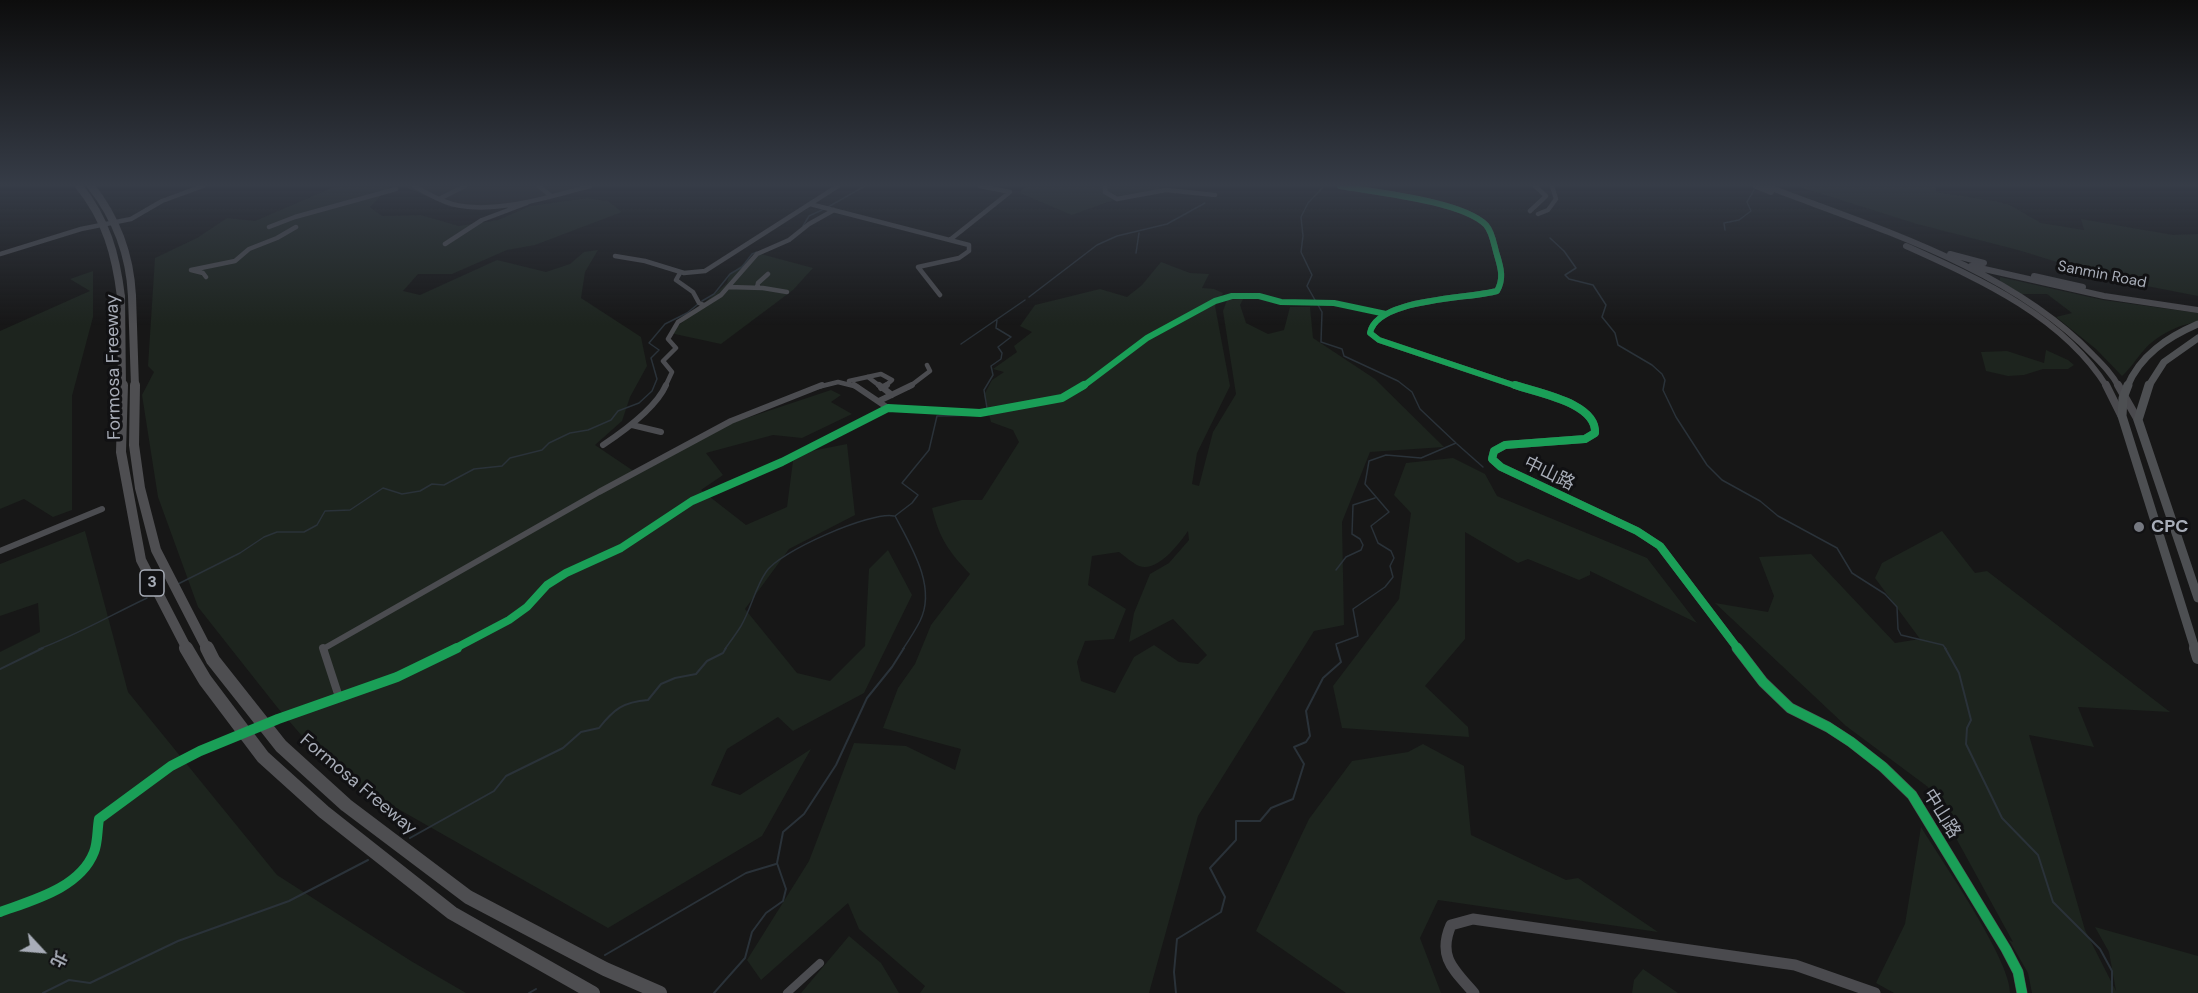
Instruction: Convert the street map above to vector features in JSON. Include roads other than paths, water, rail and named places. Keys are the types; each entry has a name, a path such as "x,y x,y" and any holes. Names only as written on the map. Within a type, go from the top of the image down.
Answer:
{"highway":[{"name":"Formosa Freeway","path":"108,232 126,296 136,361 134,445 141,488 156,549 213,660 281,746 346,805 468,897 605,969 660,993"},
{"name":"Formosa Freeway","path":"122,232 129,265 121,452 141,560 170,620 205,680 263,757 324,812 452,913 593,993"}],"main road":[{"path":"2198,324 2168,338 2143,361 2125,392 2122,416 2198,658"},
{"path":"2198,338 2179,348 2154,373 2142,398 2138,420 2198,598"},
{"path":"2180,599 2198,603"}],"street":[{"path":"0,254 70,232"},
{"path":"206,277 203,273 191,270 235,261 249,249 287,232"},
{"path":"445,244 463,232"},
{"path":"615,256 648,262 680,273 696,274 705,271 766,232"},
{"path":"603,446 632,425 660,398 672,372 663,362 675,350 668,339 678,322 728,287 757,254 789,240 799,232"},
{"path":"924,232 969,245 969,252 959,260 942,260 918,267 940,295"},
{"path":"951,239 959,232"},
{"path":"0,912 61,887 76,877 94,852 99,819 171,766 200,751 278,719 397,677 468,642 518,614 547,585 566,573 621,548 692,501 782,462 888,408 980,413 1062,398 1082,387 1147,338 1215,301 1232,296 1259,296 1281,302 1334,303 1386,314 1417,302 1497,291 1501,285 1501,267 1490,232"},
{"name":"Sanmin Road","path":"1875,232 1960,263 2093,294 2198,310"},
{"name":"Sanmin Road","path":"1878,232 1931,254 2002,293 2043,321 2080,353 2095,370 2117,403 2122,416"},
{"name":"Sanmin Road","path":"1931,254 2086,287 2198,305"},
{"name":"Sanmin Road","path":"1960,263 2018,296 2059,325 2091,353 2125,392 2138,420"},
{"path":"680,273 676,280 693,292 699,303 705,305"},
{"path":"757,288 758,283 768,274"},
{"path":"728,287 787,292"},
{"name":"中山路","path":"1386,314 1369,330 1372,337 1577,406 1591,416 1595,422 1595,433 1585,439 1514,443 1498,448 1492,455 1492,459 1501,467 1637,531 1660,546 1763,682 1791,708 1825,725 1864,751 1894,775 1912,795 2006,949 2018,972 2022,993"},
{"path":"879,401 926,375 930,371 927,365"},
{"path":"339,697 323,648 598,492 731,422 828,383 847,382 881,374 892,380 882,388"},
{"path":"868,377 892,395"},
{"path":"847,382 856,384 888,408"},
{"path":"632,425 661,432"},
{"path":"0,551 102,509"},
{"path":"1474,993 1449,963 1443,947 1450,925 1473,919 1795,964 1875,993"},
{"path":"787,993 820,963"}],"waterway":[{"path":"1029,297 1097,245 1132,232"},
{"path":"1303,232 1301,252 1312,275 1307,286 1315,300"},
{"path":"1136,253 1139,233"},
{"path":"1550,238 1564,251 1576,268 1565,275 1569,279 1593,285 1606,305 1602,317 1615,333 1618,345 1652,365 1662,374 1665,380 1663,390 1676,417 1707,465 1722,480 1760,501 1778,516 1837,548 1852,573 1885,594 1897,607 1898,629 1901,635 1943,645 1946,649"},
{"path":"702,301 714,294 730,274 742,267 752,254 757,252"},
{"path":"961,344 1025,300"},
{"path":"178,584 240,553 264,537 277,532 304,532 317,525 325,511 350,510 383,488 402,494 420,491 432,484 444,485 474,469 502,466 510,458 542,450 549,443 570,433 588,430 611,420 618,411 639,403 652,391 657,379 651,358 659,350 649,343 665,324 687,313 698,304"},
{"path":"1318,305 1322,312 1321,342 1342,349 1344,356 1398,381 1412,392 1420,409 1456,443 1421,458 1386,455 1369,461 1365,484 1389,512 1371,526 1378,543 1391,551 1394,558 1390,566 1393,577 1385,587 1353,609 1358,636 1336,644 1337,649"},
{"path":"987,408 984,390 993,375 991,366 1001,359 1002,353 998,347 1011,337 996,328 997,320"},
{"path":"903,649 920,621 926,594 920,567 895,516 912,503 918,495 902,483 929,450 937,416 983,415"},
{"path":"1457,444 1483,467"},
{"path":"1336,570 1346,557 1361,550 1363,545 1360,539 1352,534 1353,505 1375,498"},
{"path":"725,649 739,629 762,578 774,564 806,544 847,526 882,516 894,516"},
{"path":"39,649 147,598"},
{"path":"0,669 43,648"},
{"path":"410,838 494,791 506,776 563,748 581,732 599,728 609,716 625,705 648,700 661,684 675,678 696,674 707,661 723,653 726,648"},
{"path":"714,993 745,958 752,932 766,913 783,901 786,889 777,863 783,832 804,814 836,765 867,698 904,648"},
{"path":"1176,993 1174,972 1177,939 1221,912 1225,897 1210,868 1236,840 1236,821 1260,821 1271,808 1293,799 1304,764 1294,747 1306,742 1310,736 1306,711 1323,678 1341,662 1337,648"},
{"path":"1945,648 1959,673 1971,720 1967,728 1966,744 2002,818 2038,855 2053,902 2100,949 2112,971 2112,993"},
{"path":"43,993 69,980 90,983 178,941 289,901 368,860"},
{"path":"605,955 746,873 776,864"},
{"path":"529,993 536,989"}],"place":[{"name":"CPC","path":"2139,527"}]}
